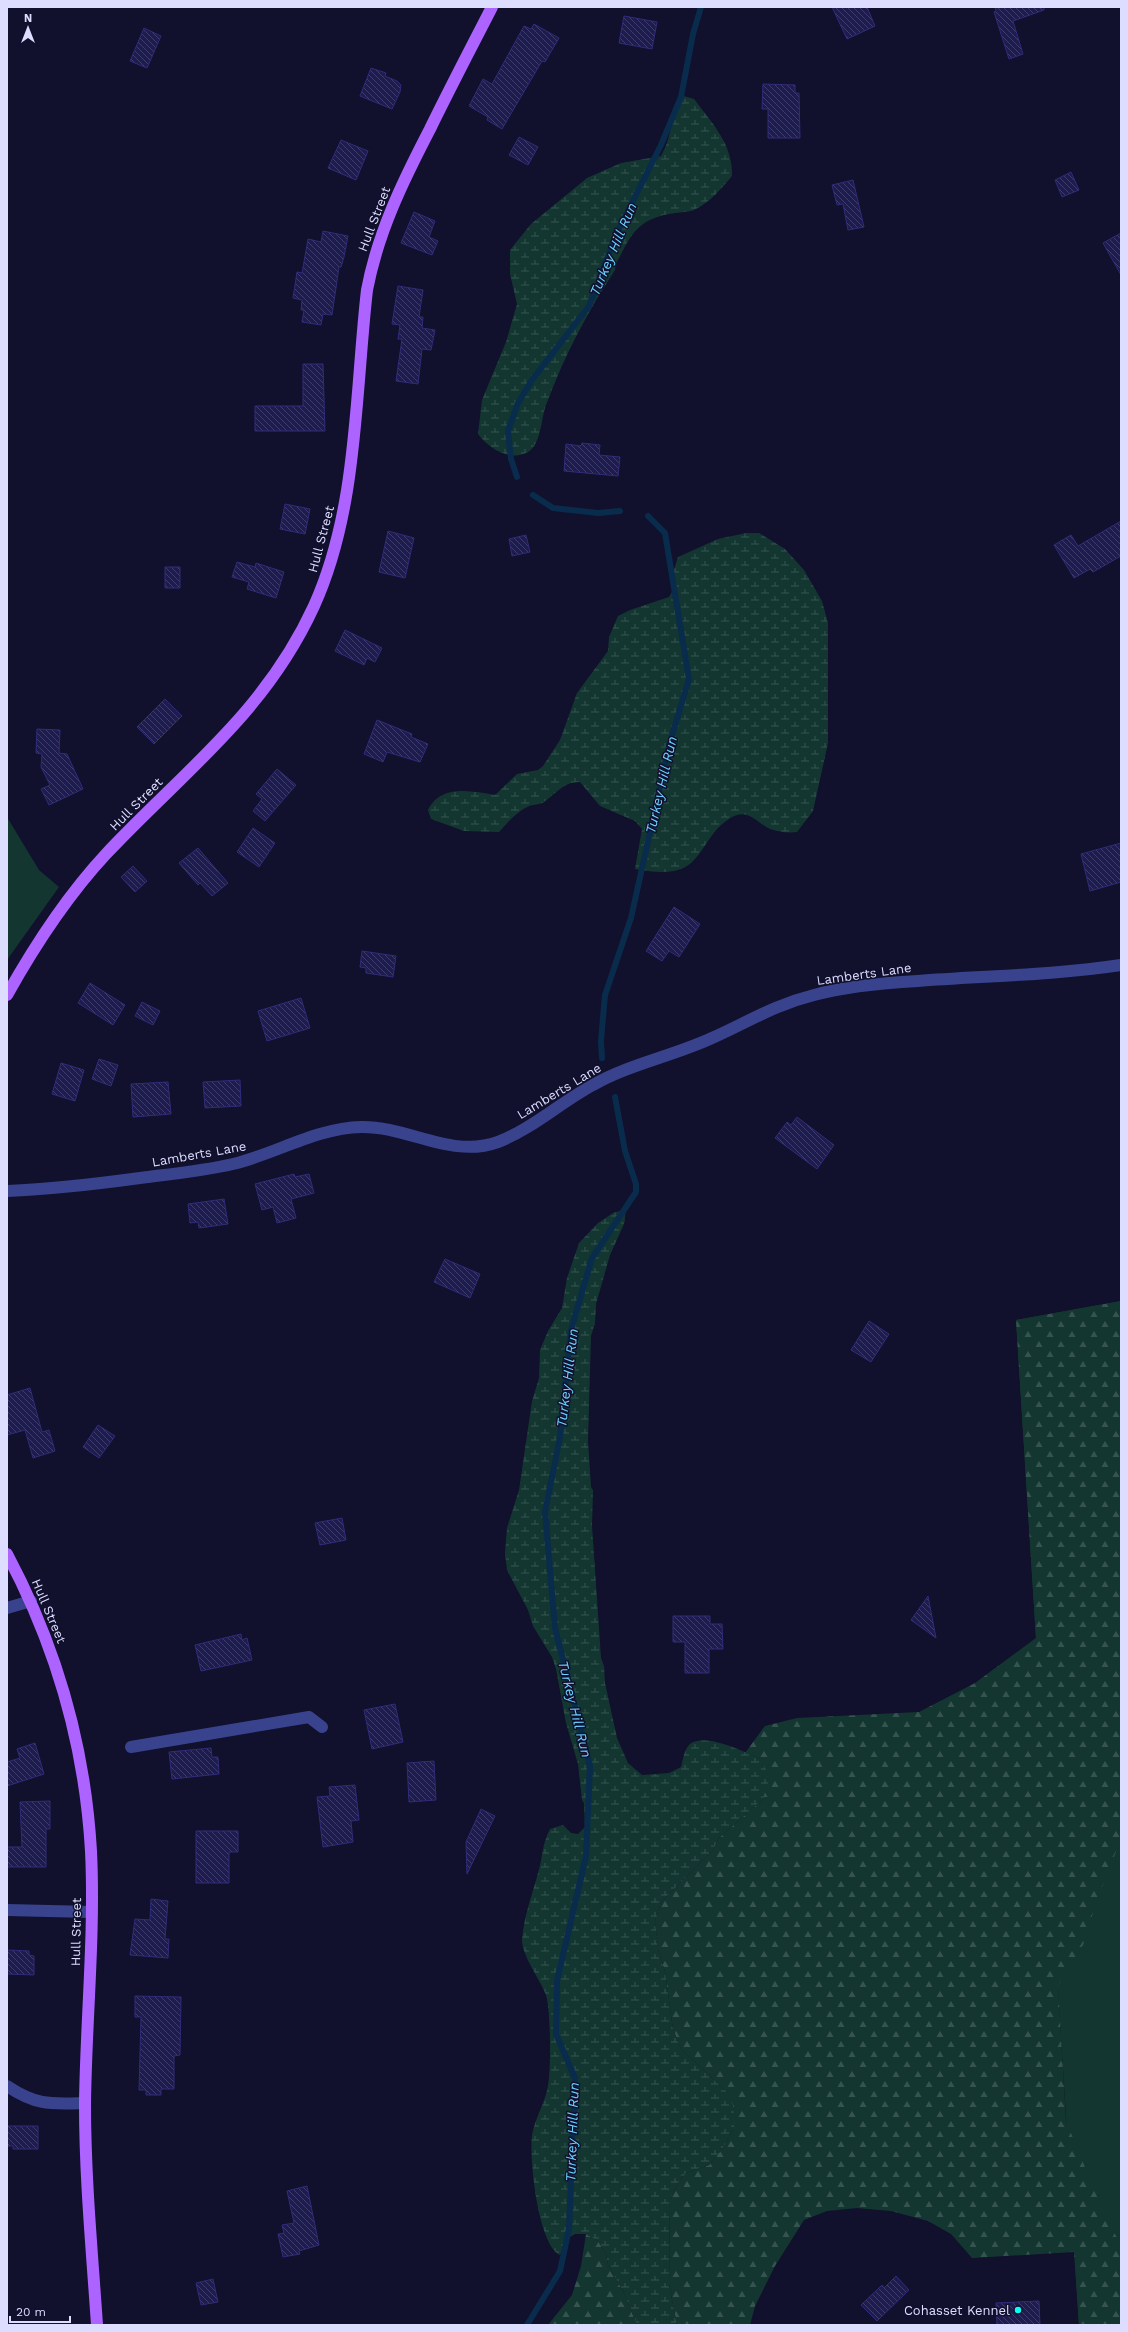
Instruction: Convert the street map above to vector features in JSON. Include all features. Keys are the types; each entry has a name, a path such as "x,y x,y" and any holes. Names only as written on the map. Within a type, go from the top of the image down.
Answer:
{"main road":[{"name":"Hull Street","path":"7,995 42,937 89,874 124,835 219,743 251,708 282,664 314,606 330,566 343,511 367,290 374,257 385,223 401,187 492,7"},
{"name":"Hull Street","path":"7,1554 31,1601 51,1650 77,1744 89,1826 91,1912 85,2104 88,2192 96,2325"}],"street":[{"name":"Lamberts Lane","path":"7,1191 77,1186 204,1170 257,1157 306,1140 348,1128 364,1127 386,1130 463,1148 482,1147 520,1132 596,1082 714,1037 772,1008 815,994 880,984 1049,973 1121,964"},
{"path":"7,1608 31,1601"},
{"path":"131,1747 310,1717 322,1727"},
{"path":"7,1910 91,1912"},
{"path":"7,2086 42,2104 85,2104"}],"green space":[{"path":"680,95 694,99 720,134 729,154 732,176 716,194 696,209 658,217 641,225 635,231 616,264 615,270 595,302 568,352 544,410 536,444 528,452 521,455 500,452 488,444 478,434 482,400 506,342 517,304 510,274 510,250 531,224 587,178 621,163 661,156 668,141 674,111"},
{"path":"746,533 759,533 785,549 804,570 822,601 828,623 828,743 813,811 797,832 773,830 750,816 742,814 737,815 727,820 718,828 691,863 679,870 656,872 635,869 642,829 635,821 600,806 580,782 574,782 565,786 542,803 524,808 499,832 464,831 431,819 428,810 440,796 457,791 495,795 517,774 538,770 543,766 560,740 577,693 608,651 609,637 618,616 630,610 669,597 673,590 673,573 678,557 718,539"},
{"path":"7,817 39,870 59,887 7,960"},
{"path":"626,1209 624,1224 610,1255 596,1304 595,1323 591,1336 588,1441 591,1487 593,1490 592,1526 601,1658 604,1666 605,1683 617,1738 628,1763 642,1775 669,1773 681,1767 688,1746 697,1741 705,1740 725,1744 761,1759 767,1772 768,1785 763,1799 719,1838 713,1850 661,1902 655,1921 658,1949 665,1972 673,2029 681,2049 726,2091 733,2105 735,2120 733,2130 723,2148 709,2165 686,2173 678,2183 670,2199 669,2284 677,2325 637,2325 623,2291 608,2265 606,2254 598,2241 586,2234 575,2234 570,2237 560,2255 552,2248 541,2219 537,2200 531,2146 535,2123 548,2086 550,2067 550,2027 546,1995 525,1953 522,1940 523,1930 527,1910 539,1871 546,1837 550,1829 563,1825 571,1833 578,1834 585,1827 584,1803 582,1800 578,1764 566,1723 556,1669 552,1657 533,1626 528,1610 507,1570 505,1553 507,1528 519,1490 532,1401 539,1378 540,1350 548,1331 562,1308 567,1278 579,1243 598,1223 613,1213"},
{"path":"1121,1301 1121,2325 1079,2325 1016,1320"},
{"path":"1121,1301 1121,1839 1097,1900 1083,1945 1058,1986 1066,2121 1105,2216 1121,2245 1121,2325 1079,2325 1074,2252 972,2258 951,2234 928,2221 891,2211 857,2208 827,2211 804,2220 775,2266 755,2306 750,2325 677,2325 669,2284 670,2199 678,2183 686,2173 709,2165 723,2148 733,2130 726,2091 681,2049 673,2029 665,1972 658,1949 655,1921 661,1902 713,1850 719,1838 763,1799 761,1759 745,1753 765,1726 797,1718 919,1712 975,1683 1036,1638 1016,1320"},
{"path":"586,2234 598,2241 606,2254 608,2265 623,2291 637,2325 548,2325 572,2295 581,2266"}],"building":[{"path":"832,7 867,7 875,26 847,39"},
{"path":"995,7 1044,7 1044,10 1013,21 1023,54 1009,59 994,12 996,11"},
{"path":"624,16 657,22 652,49 619,43"},
{"path":"534,24 559,38 545,62 542,61 502,129 487,120 488,117 469,106 483,79 492,84 524,26 531,29"},
{"path":"144,28 161,36 147,68 130,61"},
{"path":"371,68 386,73 385,76 397,81 401,85 400,92 392,109 360,96"},
{"path":"763,84 795,85 795,93 799,93 800,138 768,138 768,109 762,109"},
{"path":"519,137 538,147 528,165 509,155"},
{"path":"341,140 368,151 356,180 328,168"},
{"path":"1071,172 1079,190 1062,197 1055,180"},
{"path":"853,180 864,227 848,230 843,204 837,205 832,185"},
{"path":"414,212 435,221 429,237 438,241 432,255 401,243"},
{"path":"323,231 348,236 344,257 341,267 339,267 332,315 323,314 321,325 302,322 304,310 301,310 302,300 293,298 297,272 302,273 308,239 321,242"},
{"path":"1121,233 1121,275 1103,243"},
{"path":"398,286 423,290 419,317 423,317 422,328 435,330 431,350 422,349 418,384 396,381 402,339 398,339 400,325 392,324"},
{"path":"303,364 323,364 325,431 255,431 255,406 303,406"},
{"path":"582,443 600,445 599,455 620,457 618,476 564,471 566,444 581,446"},
{"path":"285,504 310,509 305,534 280,529"},
{"path":"1121,521 1121,556 1093,572 1090,569 1074,578 1054,545 1071,535 1078,546"},
{"path":"388,531 414,538 405,578 379,572"},
{"path":"526,535 530,552 512,556 509,539"},
{"path":"237,562 255,567 256,563 284,572 276,598 247,589 249,582 232,577"},
{"path":"165,567 180,567 180,588 165,588"},
{"path":"345,630 382,648 375,662 367,658 364,665 335,651"},
{"path":"165,699 182,716 154,744 137,727"},
{"path":"377,720 412,734 411,737 428,744 420,762 387,752 383,762 364,754"},
{"path":"37,729 60,730 59,753 67,754 83,789 49,805 41,789 50,785 41,767 42,754 36,753"},
{"path":"277,769 296,785 265,821 253,811 262,799 256,794"},
{"path":"253,828 275,843 259,867 237,852"},
{"path":"1121,843 1121,882 1090,891 1081,854"},
{"path":"198,848 228,883 212,896 200,883 198,885 179,863"},
{"path":"133,866 147,881 135,892 121,877"},
{"path":"674,907 700,924 679,957 669,951 662,961 646,951"},
{"path":"362,951 396,956 393,977 366,973 366,968 360,967"},
{"path":"90,983 125,1005 113,1025 78,1003"},
{"path":"301,998 310,1028 267,1041 258,1011"},
{"path":"142,1002 160,1011 153,1025 135,1016"},
{"path":"99,1059 118,1065 111,1086 92,1079"},
{"path":"61,1063 84,1070 75,1101 52,1094"},
{"path":"240,1080 241,1106 205,1108 203,1082"},
{"path":"168,1082 171,1114 133,1117 131,1084"},
{"path":"797,1117 834,1145 817,1169 775,1138 787,1122 791,1125"},
{"path":"294,1174 295,1177 309,1174 314,1193 291,1199 296,1218 277,1223 273,1207 262,1210 255,1184"},
{"path":"224,1199 228,1224 199,1228 198,1222 190,1223 188,1204"},
{"path":"445,1259 480,1274 470,1298 434,1282"},
{"path":"869,1321 889,1334 871,1362 851,1350"},
{"path":"30,1388 42,1432 49,1430 55,1451 33,1458 25,1430 7,1435 7,1395"},
{"path":"98,1425 115,1436 99,1458 83,1447"},
{"path":"342,1518 346,1540 320,1545 315,1523"},
{"path":"928,1596 936,1638 911,1620"},
{"path":"673,1616 710,1616 710,1624 722,1624 723,1649 709,1649 709,1673 685,1673 685,1642 673,1642"},
{"path":"241,1634 242,1640 247,1638 252,1660 201,1671 195,1645"},
{"path":"395,1704 403,1742 372,1749 364,1710"},
{"path":"35,1743 44,1774 7,1786 7,1762 20,1758 17,1749"},
{"path":"211,1748 212,1757 218,1757 219,1774 172,1779 169,1752"},
{"path":"434,1761 436,1800 409,1802 407,1763"},
{"path":"355,1785 359,1820 351,1821 353,1842 323,1847 317,1797 330,1796 329,1787"},
{"path":"50,1801 50,1829 46,1829 46,1867 7,1867 7,1847 22,1847 20,1802"},
{"path":"481,1809 495,1816 467,1874 466,1842"},
{"path":"196,1831 238,1831 238,1852 229,1852 229,1883 196,1883"},
{"path":"151,1899 168,1901 165,1939 169,1939 168,1958 130,1955 135,1919 150,1920"},
{"path":"7,1950 29,1951 29,1955 34,1956 34,1975 7,1974"},
{"path":"135,1996 181,1997 180,2055 174,2056 174,2089 161,2089 161,2095 146,2095 146,2090 139,2090 141,2017 135,2017"},
{"path":"7,2126 38,2126 38,2149 13,2149 13,2146 7,2146"},
{"path":"307,2186 319,2245 299,2251 300,2254 283,2257 278,2234 284,2233 282,2225 294,2223 287,2191"},
{"path":"896,2276 909,2290 877,2321 861,2305 882,2285 884,2288"},
{"path":"213,2279 218,2302 201,2305 196,2283"},
{"name":"Cohasset Kennel","path":"1039,2301 1040,2325 997,2325 996,2303"}],"waterway":[{"name":"Turkey Hill Run","path":"517,477 511,459 508,431 518,403 532,380 589,306 617,233 661,145 681,97 693,34 701,7"},
{"name":"Turkey Hill Run","path":"533,495 553,508 598,513 620,511"},
{"name":"Turkey Hill Run","path":"602,1058 601,1041 605,995 631,918 670,742 689,679 665,533 648,516"},
{"name":"Turkey Hill Run","path":"527,2325 560,2271 569,2229 575,2078 556,2034 557,1981 586,1856 590,1766 555,1628 545,1512 560,1437 571,1330 592,1258 636,1192 636,1184 625,1151 615,1097"}],"place":[{"name":"Cohasset Kennel","path":"1018,2310"}]}
